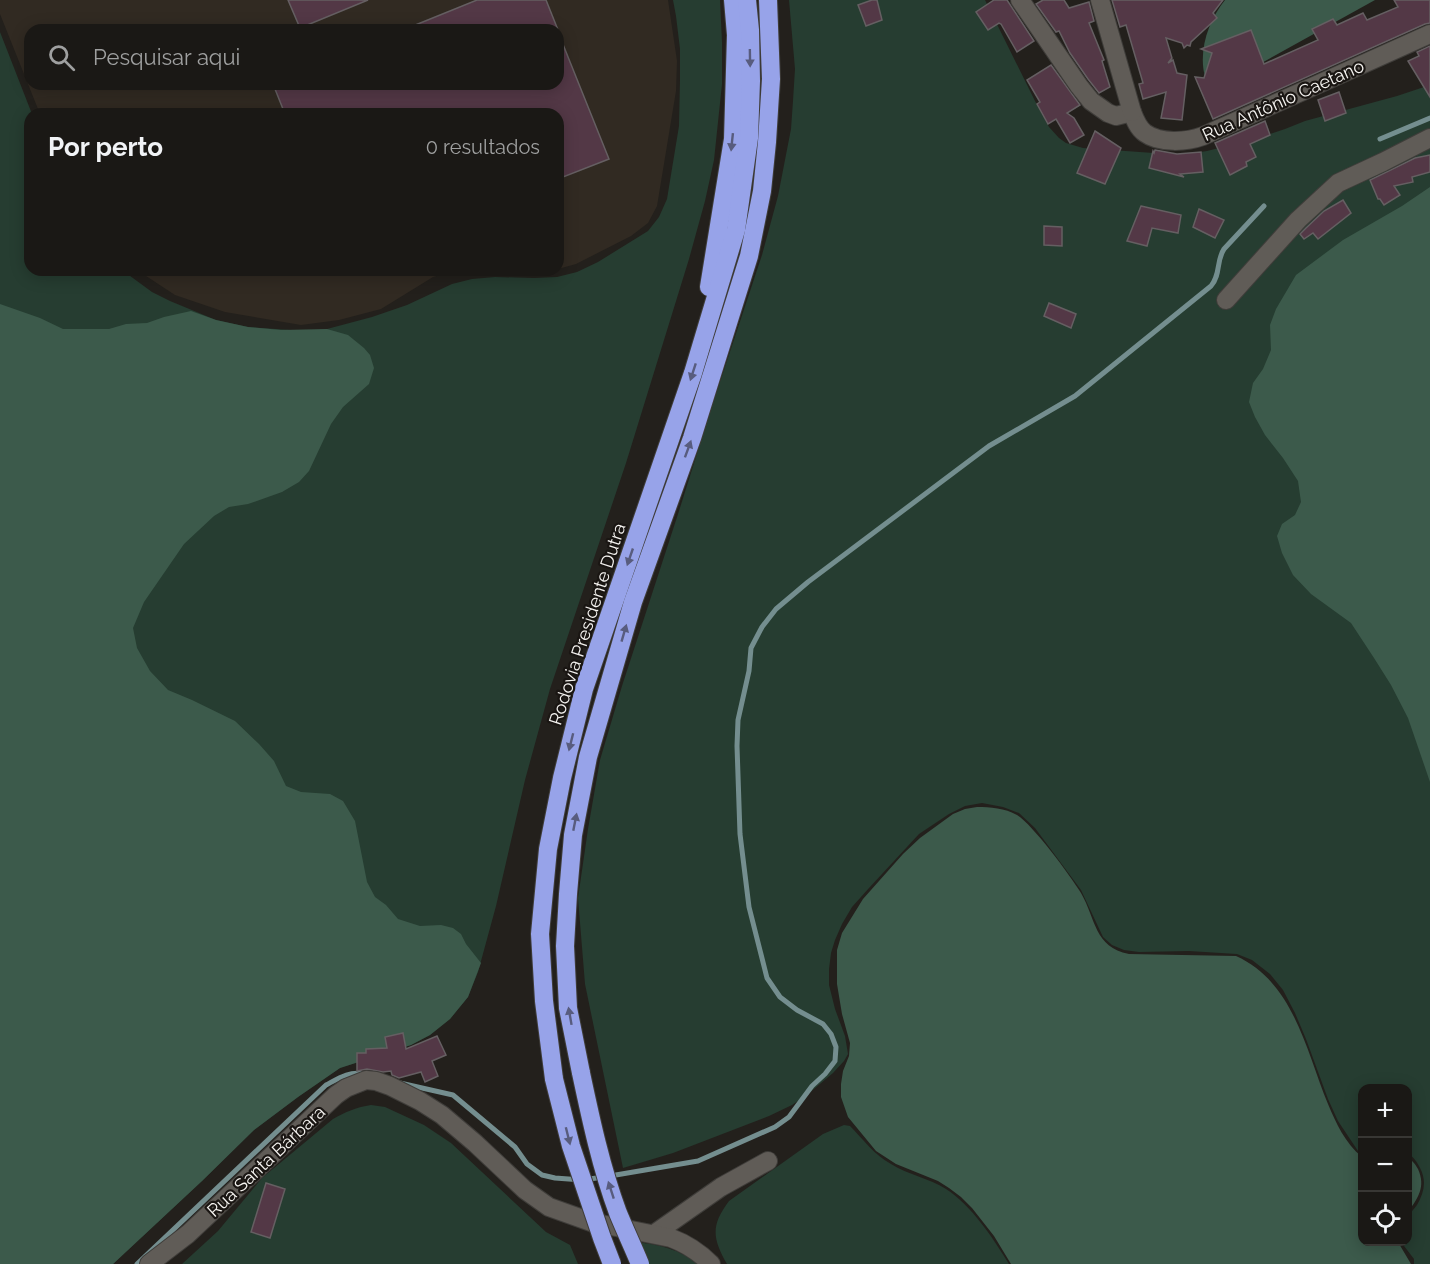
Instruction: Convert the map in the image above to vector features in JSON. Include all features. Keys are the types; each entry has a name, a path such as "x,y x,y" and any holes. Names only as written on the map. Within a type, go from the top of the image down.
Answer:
{"highway":[{"path":"705,332 710,278 733,139 736,35 733,0"},
{"name":"Rodovia Presidente Dutra","path":"612,1264 571,1146 555,1079 544,1001 540,934 548,849 562,778 584,689 689,384 736,230 749,138 751,81 747,0"},
{"name":"Rodovia Presidente Dutra","path":"640,1264 618,1212 594,1136 568,1008 565,946 573,835 588,757 633,602 692,438 749,256 762,191 767,142 771,79 768,0"}],"street":[{"path":"1020,0 1091,101 1116,116 1132,112 1100,0"},
{"name":"Rua Antônio Caetano","path":"1132,112 1140,128 1149,136 1180,141 1195,139 1430,34"},
{"path":"1226,300 1298,220 1338,183 1430,138"},
{"name":"Rua Santa Bárbara","path":"149,1264 188,1234 327,1103 346,1088 366,1080 390,1086 442,1115 525,1190 549,1207 591,1222 671,1238 696,1250 711,1264"},
{"path":"654,1234 721,1187 768,1161"}],"shaded area":[{"path":"0,0 668,0 677,61 676,91 657,206 648,223 631,236 576,264 564,267 564,108 38,108 30,90 564,90 564,24 24,24 24,74 0,14"},
{"path":"146,276 436,276 381,309 339,320 301,325 225,312 175,295"}],"green space":[{"path":"673,0 720,0 722,84 714,160 689,259 626,463 550,689 525,780 496,906 478,972 468,997 450,1019 430,1035 411,1045 340,1068 254,1130 113,1264 0,1264 0,32 30,108 24,108 24,276 130,276 152,292 216,320 248,327 306,331 327,329 372,317 407,305 452,284 472,279 564,276 598,262 648,231 659,217 667,199 679,126 680,49"},
{"path":"789,0 985,0 1035,101 1049,127 1059,138 1066,143 1083,148 1182,155 1255,139 1305,121 1430,85 1430,1264 1414,1264 1414,1259 1404,1246 1412,1246 1412,1212 1423,1191 1424,1182 1418,1164 1412,1157 1412,1084 1358,1084 1358,1151 1338,1121 1295,1013 1283,990 1270,974 1252,960 1237,954 1189,951 1139,952 1124,950 1112,945 1103,937 1081,890 1035,828 1019,813 982,803 965,806 919,834 852,907 842,924 831,953 829,985 845,1036 848,1054 833,1073 792,1105 769,1116 673,1153 623,1168 585,984 578,898 588,829 600,760 622,686 762,255 778,196 791,129 795,69"},
{"path":"1225,0 1375,0 1238,76 1206,80 1203,59 1206,38 1209,27"},
{"path":"1430,187 1430,782 1408,718 1374,658 1351,623 1311,594 1293,575 1282,553 1277,536 1282,524 1295,515 1301,502 1298,481 1265,435 1249,402 1253,383 1263,369 1271,350 1270,325 1276,309 1296,275 1343,240"},
{"path":"0,304 63,329 109,329 126,324 147,323 191,311 216,320 248,327 281,330 327,329 348,335 370,355 374,368 369,384 343,407 331,424 309,471 299,482 282,492 248,504 229,507 214,516 184,544 144,602 133,628 137,648 150,671 168,690 235,721 274,761 286,786 301,792 330,794 343,801 355,821 367,882 375,897 386,905 398,919 420,926 441,925 453,928 461,934 481,963 468,997 450,1019 430,1035 411,1045 340,1068 298,1097 254,1130 113,1264 0,1264"},
{"path":"997,808 1024,820 1060,863 1081,893 1098,931 1109,945 1129,954 1236,956 1256,968 1272,983 1296,1020 1338,1125 1358,1153 1358,1246 1400,1246 1411,1264 1011,1264 994,1236 961,1197 938,1181 896,1164 876,1151 848,1117 841,1097 843,1071 849,1056 850,1043 837,984 837,950 842,933 863,899 903,854 920,838 953,814 965,809"},
{"path":"371,1105 385,1107 424,1125 451,1143 546,1232 570,1245 578,1264 182,1264 218,1231 262,1178 333,1119 351,1110"},
{"path":"844,1125 850,1126 885,1160 904,1171 939,1185 956,1196 981,1223 1009,1264 727,1264 718,1247 716,1232 719,1217 729,1201 823,1134"},
{"path":"1412,1161 1420,1175 1421,1187 1412,1206"},
{"path":"637,1242 676,1251 697,1264 647,1264"}],"building":[{"path":"288,0 368,0 310,24 298,24"},
{"path":"477,0 546,0 556,24 418,24"},
{"path":"877,0 882,20 866,26 858,5"},
{"path":"994,0 1007,0 1034,41 1017,52 1001,24 988,30 976,12"},
{"path":"1043,0 1064,0 1069,8 1089,2 1094,21 1089,23 1104,60 1102,61 1110,87 1099,93 1088,79 1070,53 1059,31 1056,32 1036,4"},
{"path":"1112,0 1223,0 1213,13 1217,18 1191,42 1190,46 1187,45 1184,48 1182,43 1166,38 1172,58 1168,63 1173,60 1177,73 1187,75 1182,120 1161,118 1166,92 1143,99 1139,84 1143,83 1126,25 1120,27"},
{"path":"1394,0 1430,0 1430,23 1213,119 1195,77 1204,78 1212,53 1201,49 1251,30 1264,64 1318,40 1312,29 1333,19 1337,25 1363,13 1367,20 1398,7"},
{"path":"1430,46 1430,97 1408,61 1419,56 1417,52"},
{"path":"564,47 609,159 564,177 564,108 283,108 275,90 564,90"},
{"path":"1051,65 1080,105 1067,113 1074,118 1084,135 1070,143 1056,119 1048,124 1037,104 1040,102 1027,80"},
{"path":"1339,92 1346,113 1325,121 1318,100"},
{"path":"1265,121 1270,135 1250,144 1256,157 1246,162 1247,166 1230,175 1215,143"},
{"path":"1095,131 1121,148 1105,184 1077,173"},
{"path":"1155,150 1177,154 1201,152 1203,172 1180,174 1184,177 1149,168"},
{"path":"1430,155 1430,172 1412,177 1413,182 1394,186 1400,195 1384,205 1378,199 1370,180 1415,158"},
{"path":"1343,200 1351,213 1318,239 1313,233 1304,239 1300,234 1324,211"},
{"path":"1141,206 1181,215 1178,233 1152,228 1147,246 1127,241"},
{"path":"1199,209 1224,220 1215,238 1193,227"},
{"path":"1044,226 1062,227 1062,246 1044,245"},
{"path":"1049,303 1076,314 1071,328 1044,316"},
{"path":"403,1033 406,1049 437,1036 446,1055 432,1061 438,1076 425,1082 421,1072 399,1078 392,1075 391,1071 367,1069 357,1071 357,1053 366,1053 366,1049 387,1048 385,1037"},
{"path":"266,1183 285,1189 270,1238 251,1232"}],"waterway":[{"path":"1380,139 1430,118"},
{"path":"400,1083 453,1095 515,1147 527,1164 542,1175 555,1178 582,1180 698,1161 775,1127 789,1117 812,1086 835,1061 836,1047 831,1034 823,1024 797,1010 780,997 767,978 749,907 740,834 737,746 738,720 749,671 751,648 762,627 776,609 808,582 989,446 1075,396 1211,286 1224,249 1264,206"},
{"path":"137,1264 326,1085 349,1074 364,1074"}]}
